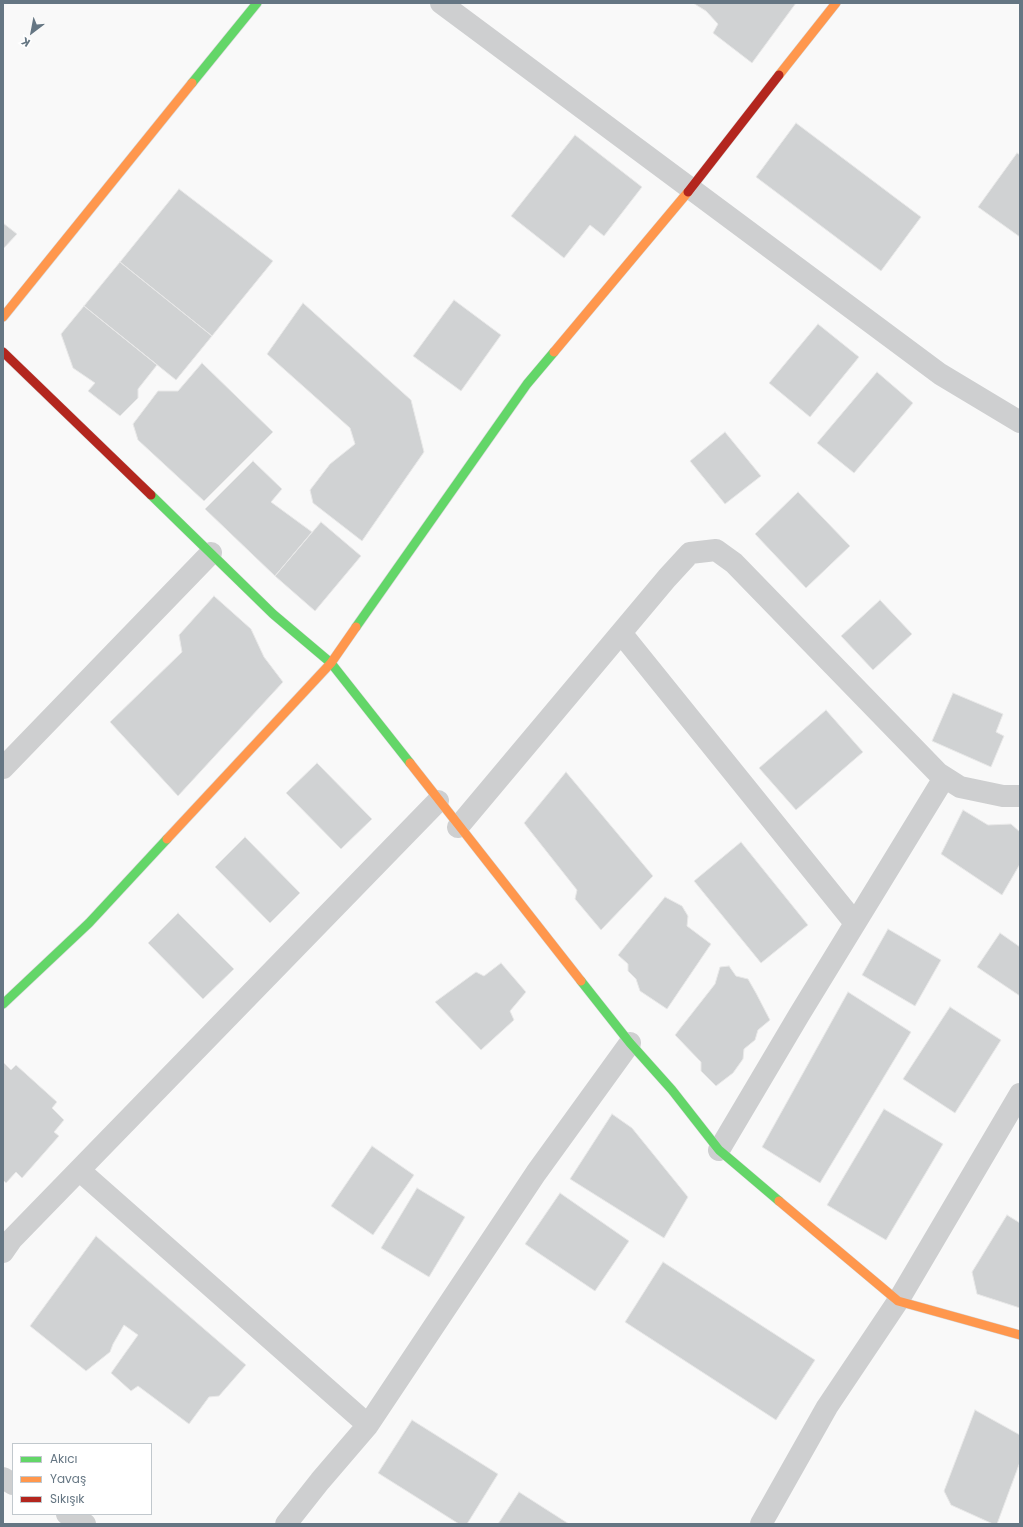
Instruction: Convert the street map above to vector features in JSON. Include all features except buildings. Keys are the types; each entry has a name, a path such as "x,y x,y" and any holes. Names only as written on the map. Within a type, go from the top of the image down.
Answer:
{"street":[{"path":"3,317 257,3"},
{"path":"441,3 940,374 1020,422"},
{"path":"3,1004 89,923 331,663 527,384 691,188 836,3"},
{"path":"3,352 273,614 331,663 458,827 630,1043 672,1090 719,1150 898,1300 1020,1335"},
{"path":"458,827 620,633 690,553 716,550 734,563 944,778 960,787 1003,796 1020,796"},
{"path":"3,768 211,553"},
{"path":"620,633 855,923"},
{"path":"719,1150 799,1015 944,778"},
{"path":"6,1240 79,1170 438,801"},
{"path":"286,1524 320,1481 368,1425 536,1173 630,1043"},
{"path":"761,1524 827,1407 898,1300 1020,1094"},
{"path":"79,1170 368,1425"},
{"path":"3,1478 12,1483"},
{"path":"69,1515 85,1524"}],"traffic: fast":[{"path":"192,83 257,3"},
{"path":"356,627 527,384 554,352"},
{"path":"151,495 273,614 331,663 410,763"},
{"path":"3,1004 89,923 167,839"},
{"path":"581,981 630,1043 672,1090 719,1150 779,1201"}],"traffic: slow":[{"path":"779,75 836,3"},
{"path":"3,317 192,83"},
{"path":"554,352 688,192"},
{"path":"167,839 331,663 356,627"},
{"path":"410,763 581,981"},
{"path":"779,1201 898,1301 1020,1335"}],"traffic: jam":[{"path":"688,192 779,75"},
{"path":"3,352 151,495"}]}
